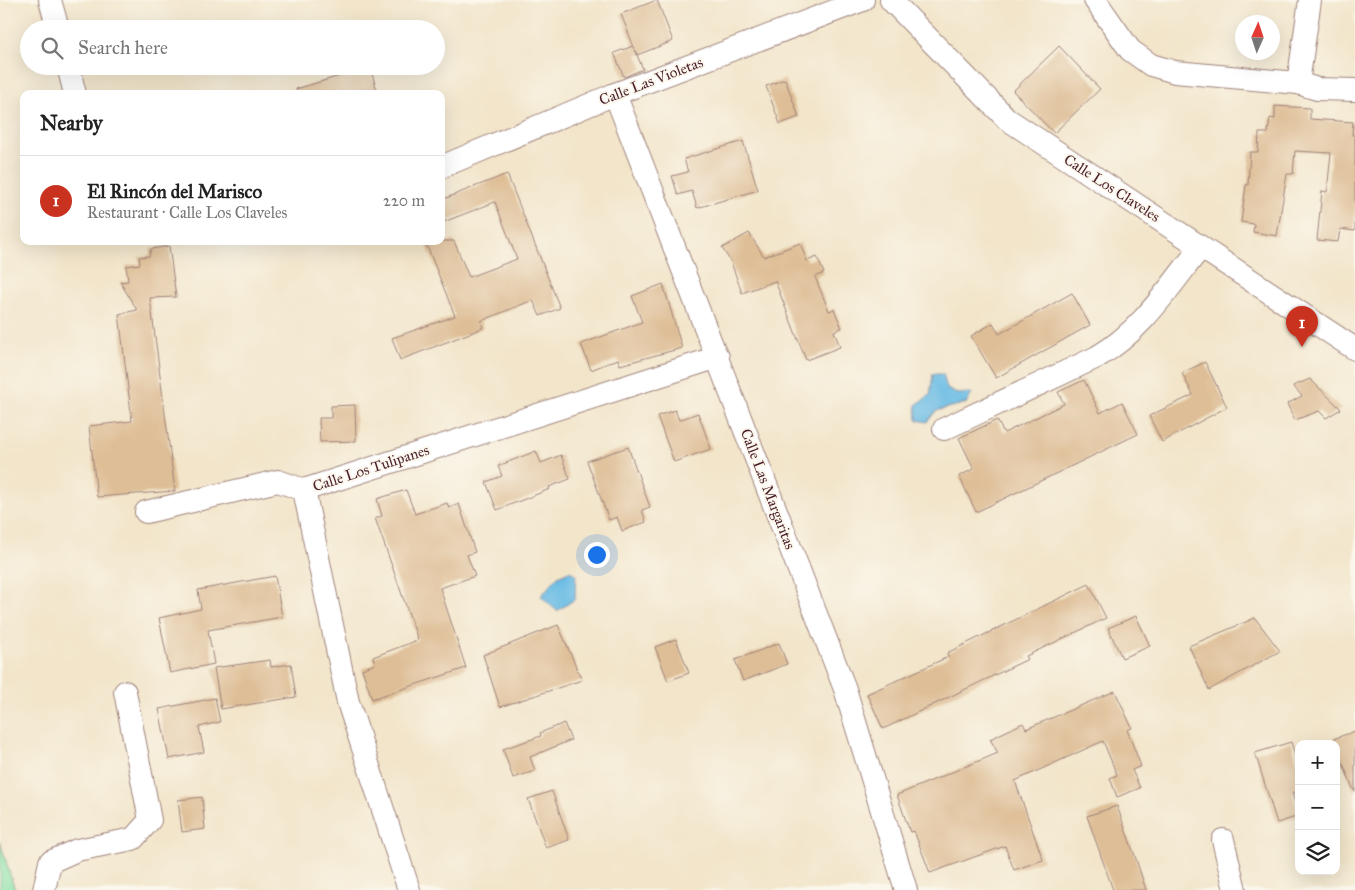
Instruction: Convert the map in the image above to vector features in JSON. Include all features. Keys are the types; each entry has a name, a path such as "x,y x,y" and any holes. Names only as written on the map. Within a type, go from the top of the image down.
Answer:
{"street":[{"path":"50,0 56,20"},
{"name":"Calle Las Violetas","path":"445,165 615,94 863,0"},
{"name":"Calle Los Claveles","path":"891,0 1007,119 1355,349"},
{"path":"1094,0 1130,50 1151,65 1175,72 1298,83 1317,89 1355,90"},
{"path":"1298,83 1310,0"},
{"path":"70,75 74,90"},
{"name":"Calle Las Margaritas","path":"615,94 845,689 906,890"},
{"path":"944,429 1117,346 1135,330 1201,247"},
{"name":"Calle Los Tulipanes","path":"408,890 348,702 304,490 718,357"},
{"path":"146,512 278,481 304,490"},
{"path":"44,890 50,862 77,850 133,840 150,820 125,692"},
{"path":"1223,840 1235,890"}],"green space":[{"path":"0,842 14,887 15,890 0,890"}],"water":[{"path":"933,374 943,374 947,389 957,394 972,393 967,403 936,411 927,422 917,420 916,405 930,395"},
{"path":"569,571 576,574 575,599 557,611 541,596 558,576"}],"building":[{"path":"657,0 673,41 637,55 621,14"},
{"path":"633,46 643,69 624,77 614,53"},
{"path":"1059,46 1100,89 1054,133 1013,91"},
{"path":"343,75 372,75 377,90 296,90"},
{"path":"785,79 799,117 780,124 766,86"},
{"path":"1275,106 1310,108 1310,119 1353,122 1352,135 1355,135 1355,231 1340,229 1338,242 1317,240 1322,191 1327,192 1331,153 1295,151 1293,174 1287,174 1277,236 1253,232 1254,224 1241,222 1246,185 1248,185 1250,152 1258,152 1259,133 1268,133 1270,118 1275,119"},
{"path":"743,141 758,190 697,208 692,191 678,195 672,176 688,172 684,159"},
{"path":"507,174 560,308 540,316 533,300 481,321 483,328 400,360 392,338 455,316 427,245 445,245 445,241 454,241 469,277 517,259 495,202 445,221 445,198"},
{"path":"749,233 764,257 800,243 807,261 817,257 824,273 815,277 829,311 834,309 842,328 834,331 840,347 806,360 775,281 742,293 731,262 722,248"},
{"path":"169,246 176,297 150,298 175,491 97,497 89,426 132,421 119,314 137,310 120,282 128,281 126,266 140,264 139,257 149,256 151,249"},
{"path":"663,284 682,348 620,365 618,359 591,370 581,344 642,322 632,296"},
{"path":"1072,293 1090,325 996,378 971,336 993,323 999,334"},
{"path":"1205,362 1227,407 1162,442 1149,416 1193,395 1182,373"},
{"path":"1310,379 1341,409 1326,418 1319,411 1295,420 1287,404 1302,396 1293,386"},
{"path":"1084,380 1100,413 1122,402 1138,434 976,512 959,476 974,469 959,438 997,420 1004,433 1064,404 1058,392"},
{"path":"355,405 356,441 320,442 319,418 331,418 331,406"},
{"path":"675,410 679,420 698,413 711,449 674,462 657,416"},
{"path":"628,447 650,507 642,510 646,522 622,531 617,517 609,520 587,461"},
{"path":"536,451 541,463 561,455 570,479 497,510 486,482 502,476 498,466"},
{"path":"406,490 415,514 447,503 449,508 459,504 475,552 467,555 475,576 440,588 466,668 372,699 362,669 375,664 373,657 418,640 375,518 382,516 377,499"},
{"path":"275,576 282,617 208,630 214,664 170,673 159,618 201,609 198,590"},
{"path":"1089,584 1106,618 1026,656 1028,659 883,729 867,694 948,657 947,653"},
{"path":"1136,616 1150,646 1122,658 1108,628"},
{"path":"1255,618 1280,651 1209,690 1189,646"},
{"path":"558,625 582,680 500,707 483,655"},
{"path":"676,639 689,673 668,681 655,647"},
{"path":"779,643 787,664 743,681 735,660"},
{"path":"270,660 271,667 291,664 296,697 221,709 214,668"},
{"path":"1115,691 1132,728 1127,730 1141,766 1132,770 1140,788 1117,797 1110,778 1117,775 1103,741 1015,781 1043,860 1014,870 1005,846 930,873 914,831 910,832 897,795 998,753 990,739 1023,723 1026,729"},
{"path":"215,698 220,722 199,727 204,752 169,759 159,709"},
{"path":"564,723 571,740 530,757 535,771 513,778 503,749 541,736 540,733"},
{"path":"1355,731 1355,791 1340,756 1340,740 1333,739"},
{"path":"1291,742 1295,755 1295,792 1292,793 1295,803 1295,817 1277,823 1255,753"},
{"path":"552,791 569,840 546,848 528,799"},
{"path":"202,797 205,829 182,832 178,800"},
{"path":"1117,806 1146,890 1113,890 1087,816"}],"place":[{"name":"El Rincón del Marisco","path":"1302,347"}]}
